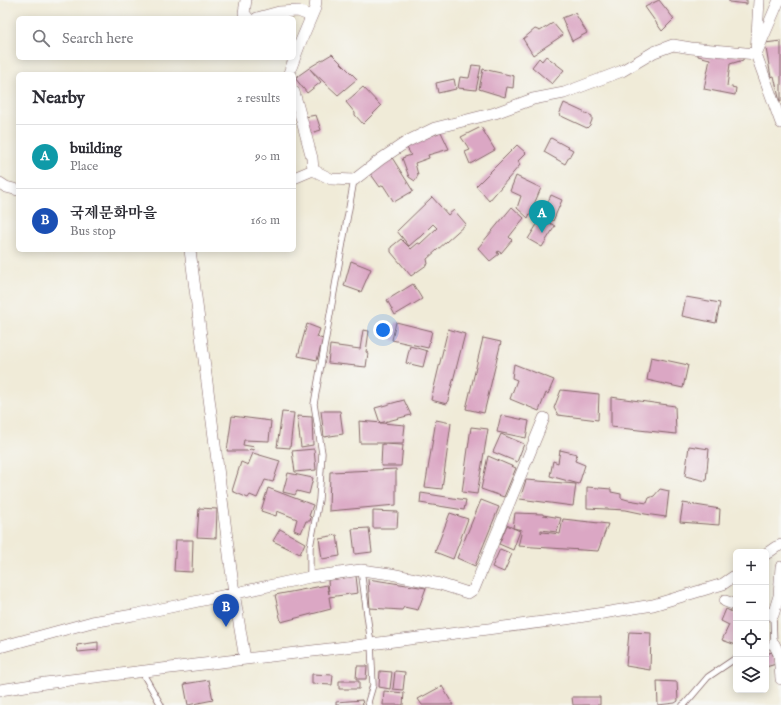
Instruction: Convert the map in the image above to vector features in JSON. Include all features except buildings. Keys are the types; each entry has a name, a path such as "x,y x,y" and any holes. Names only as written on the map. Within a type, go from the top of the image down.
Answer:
{"street":[{"path":"246,0 244,12 247,16"},
{"path":"296,52 315,8 316,0"},
{"path":"759,0 756,54 781,123"},
{"path":"756,54 779,0"},
{"path":"264,16 279,12 298,11 311,16"},
{"path":"313,170 330,179 354,180 381,159 408,141 435,128 495,112 533,99 564,94 622,71 654,52 673,45 756,54"},
{"path":"288,72 293,60"},
{"path":"296,99 312,158 313,170"},
{"path":"296,177 313,170"},
{"path":"0,183 6,187 16,190"},
{"path":"190,252 234,593 245,659"},
{"path":"0,647 92,622 133,615 310,577 361,570 391,574 440,584 468,593 474,589 544,418"},
{"path":"769,552 781,545"},
{"path":"769,614 779,596 781,567"},
{"path":"0,690 45,683 558,620 653,605 723,584 733,577"},
{"path":"725,601 733,604"},
{"path":"770,645 779,654 781,679"}],"lane":[{"path":"310,577 310,547 319,500 322,453 314,404 354,180"},
{"path":"361,570 371,644 373,685 368,702 369,705"},
{"path":"769,614 770,645"},
{"path":"683,705 708,677 733,660"},
{"path":"142,672 161,705"}],"place":[{"name":"building","path":"542,233"},
{"name":"국제문화마을","path":"226,627"}]}
